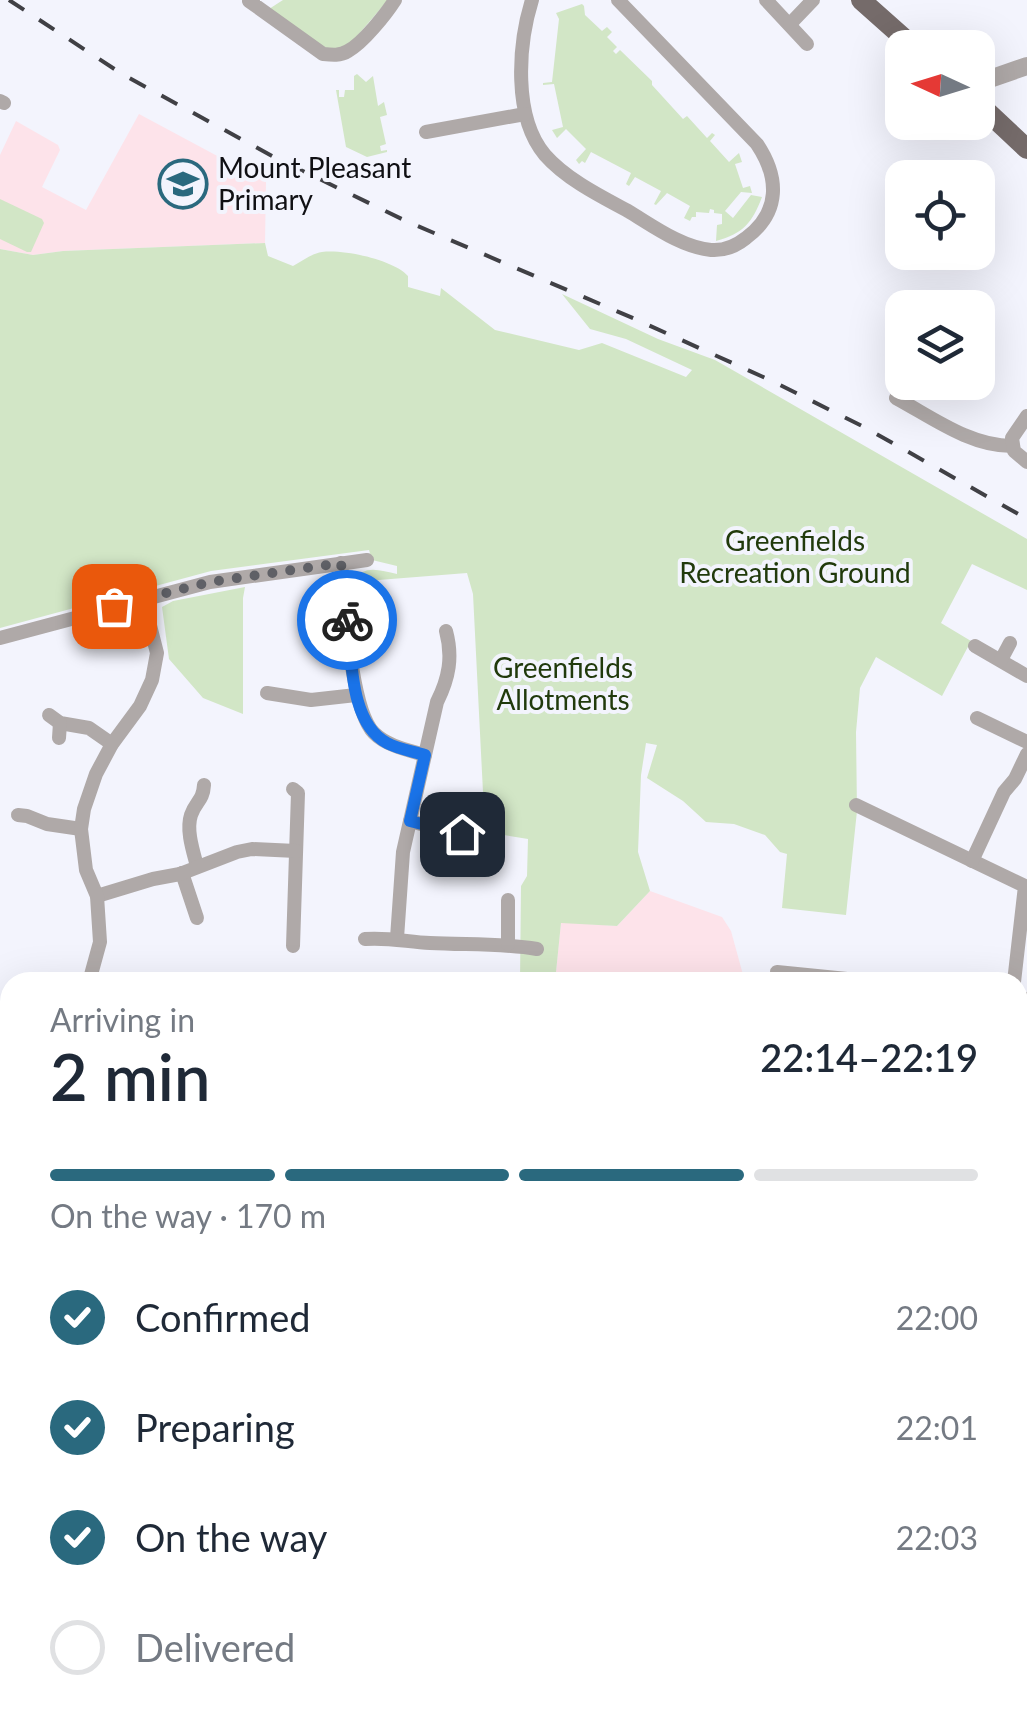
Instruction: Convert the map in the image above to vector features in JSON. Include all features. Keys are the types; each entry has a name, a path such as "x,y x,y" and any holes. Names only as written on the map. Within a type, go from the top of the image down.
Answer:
{"main road":[{"path":"860,0 894,30"},
{"path":"995,119 1027,149"}],"street":[{"path":"250,0 323,54 336,56 358,44 394,0"},
{"path":"532,0 522,68 525,114 533,138 546,157 568,175 675,238 712,250 730,248 757,230 772,202 774,185 766,157 618,0"},
{"path":"766,0 807,44"},
{"path":"790,24 812,0"},
{"path":"995,77 1027,66"},
{"path":"426,132 525,114"},
{"path":"902,400 974,440 1012,446"},
{"path":"1027,416 1014,432 1012,446 1027,462"},
{"path":"0,638 143,598 243,576 368,560"},
{"path":"341,563 356,695 365,721 385,742 425,755"},
{"path":"97,972 100,942 97,896 86,870 81,829 90,792 112,744 140,706 152,680 157,653 143,598"},
{"path":"397,938 403,852 437,702 448,680 452,637"},
{"path":"1001,660 1010,643"},
{"path":"975,646 1027,676"},
{"path":"267,693 295,690 311,700 356,695"},
{"path":"978,717 1027,742"},
{"path":"56,726 89,728 112,744"},
{"path":"972,860 1027,754"},
{"path":"293,790 298,794 293,946"},
{"path":"198,866 190,823 193,810 207,796"},
{"path":"856,805 1024,886 1015,972"},
{"path":"25,813 47,824 81,829"},
{"path":"410,821 462,834"},
{"path":"97,896 182,873 237,852 296,850"},
{"path":"182,873 197,918"},
{"path":"508,900 508,944"},
{"path":"365,939 508,944 537,949"}],"shaded area":[{"name":"Mount Pleasant Primary","path":"139,114 266,182 265,243 33,255 0,249 0,155 16,121 58,145 60,150 42,187 86,210"},
{"path":"650,891 722,917 731,931 742,972 556,972 561,922 617,926"}],"green space":[{"path":"283,0 388,0 352,42 339,49 326,49 269,9"},
{"path":"582,4 585,15 602,31 607,27 612,32 607,37 617,47 613,51 616,54 620,50 652,81 683,119 687,116 707,138 715,135 710,141 729,162 739,153 742,162 735,164 743,188 750,186 752,193 741,192 725,211 733,218 751,195 762,197 755,214 740,230 716,241 722,214 710,209 709,213 696,212 690,221 684,218 690,206 667,193 654,204 661,191 635,177 629,186 626,184 631,173 591,152 585,163 579,164 576,160 586,149 566,129 557,138 552,130 563,127 554,84 543,85 552,82 559,19 556,13"},
{"path":"357,74 366,82 373,76 378,106 384,102 387,115 380,117 386,144 380,146 381,151 387,152 367,157 346,147 336,90 339,97 344,97 345,90 354,90"},
{"path":"0,199 42,219 44,223 31,252 0,239"},
{"path":"265,243 268,256 293,266 322,252 355,254 401,270 408,276 408,287 440,296 441,288 495,330 579,350 602,343 686,377 692,370 626,339 590,329 562,294 658,339 715,360 1027,539 1027,590 972,564 941,623 971,641 942,696 876,657 860,688 857,811 846,915 782,908 787,854 780,852 765,835 734,824 706,822 683,801 647,778 657,745 646,743 638,852 650,891 617,926 561,923 556,972 520,972 521,886 527,876 528,839 485,832 473,594 467,573 353,582 367,571 397,574 397,566 372,560 369,550 211,571 0,628 0,249 33,255"},
{"path":"245,587 243,714 203,698 169,659 162,607 173,601"}],"railway":[{"path":"9,0 122,74 274,157 406,221 772,381 866,428 1027,519"}],"way so far":[{"path":"114,606 210,582 341,563 347,620"}],"place":[{"name":"Mount Pleasant Primary","path":"183,184"}],"route":[{"path":"347,620 356,695 365,721 385,742 425,755 410,821 462,834"}],"park label":[{"name":"Greenfields Recreation Ground","path":"795,557"},
{"name":"Greenfields Allotments","path":"563,684"}]}
